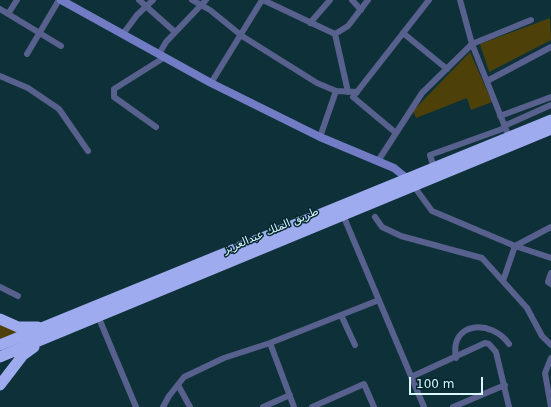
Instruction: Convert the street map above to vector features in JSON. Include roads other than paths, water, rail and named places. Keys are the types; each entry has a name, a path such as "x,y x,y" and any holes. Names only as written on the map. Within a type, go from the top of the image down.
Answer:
{"highway":[{"name":"طريق الملك عبدالعزيز","path":"0,345 98,316 343,215 410,182 506,130 551,120"},
{"name":"طريق الملك عبدالعزيز","path":"0,357 51,330 410,182 551,129"},
{"path":"0,319 18,327 51,330"},
{"path":"0,385 23,355 51,330"}],"street":[{"path":"8,14 17,0"},
{"path":"27,54 60,0 211,83 320,137 394,168 410,182 432,211 515,246 551,258"},
{"path":"139,0 175,32"},
{"path":"123,34 137,15 153,0"},
{"path":"192,0 200,6 210,10 242,36 317,83 336,91 357,92"},
{"path":"156,127 114,97 114,89 162,56 166,42 206,0"},
{"path":"211,83 242,36 262,0 335,34"},
{"path":"310,23 330,0"},
{"path":"352,0 361,10"},
{"path":"335,34 348,26 368,0"},
{"path":"396,132 353,97 429,0"},
{"path":"460,0 472,44 506,130 551,104"},
{"path":"0,9 61,46"},
{"path":"378,161 422,94 472,44 531,20"},
{"path":"403,33 447,69"},
{"path":"335,34 348,92"},
{"path":"486,81 551,47"},
{"path":"0,76 28,88 58,109 88,151"},
{"path":"320,137 336,91"},
{"path":"500,116 551,97"},
{"path":"343,215 424,407"},
{"path":"375,217 382,227 401,236 482,258 527,308 542,336 551,345"},
{"path":"503,281 515,246 551,227"},
{"path":"551,272 548,282 551,284"},
{"path":"0,287 18,296"},
{"path":"163,407 184,377 224,358 270,343 378,300"},
{"path":"341,315 355,345"},
{"path":"98,316 136,407"},
{"path":"456,358 455,351 457,340 465,331 471,328 490,328 501,334 509,344"},
{"path":"270,343 294,407"},
{"path":"411,377 456,358 485,343 490,344 496,352 509,407"},
{"path":"551,358 545,373 549,387 551,407"},
{"path":"312,407 364,384 374,407"},
{"path":"178,385 190,407"},
{"path":"454,407 505,385"},
{"path":"263,407 290,395"}]}
